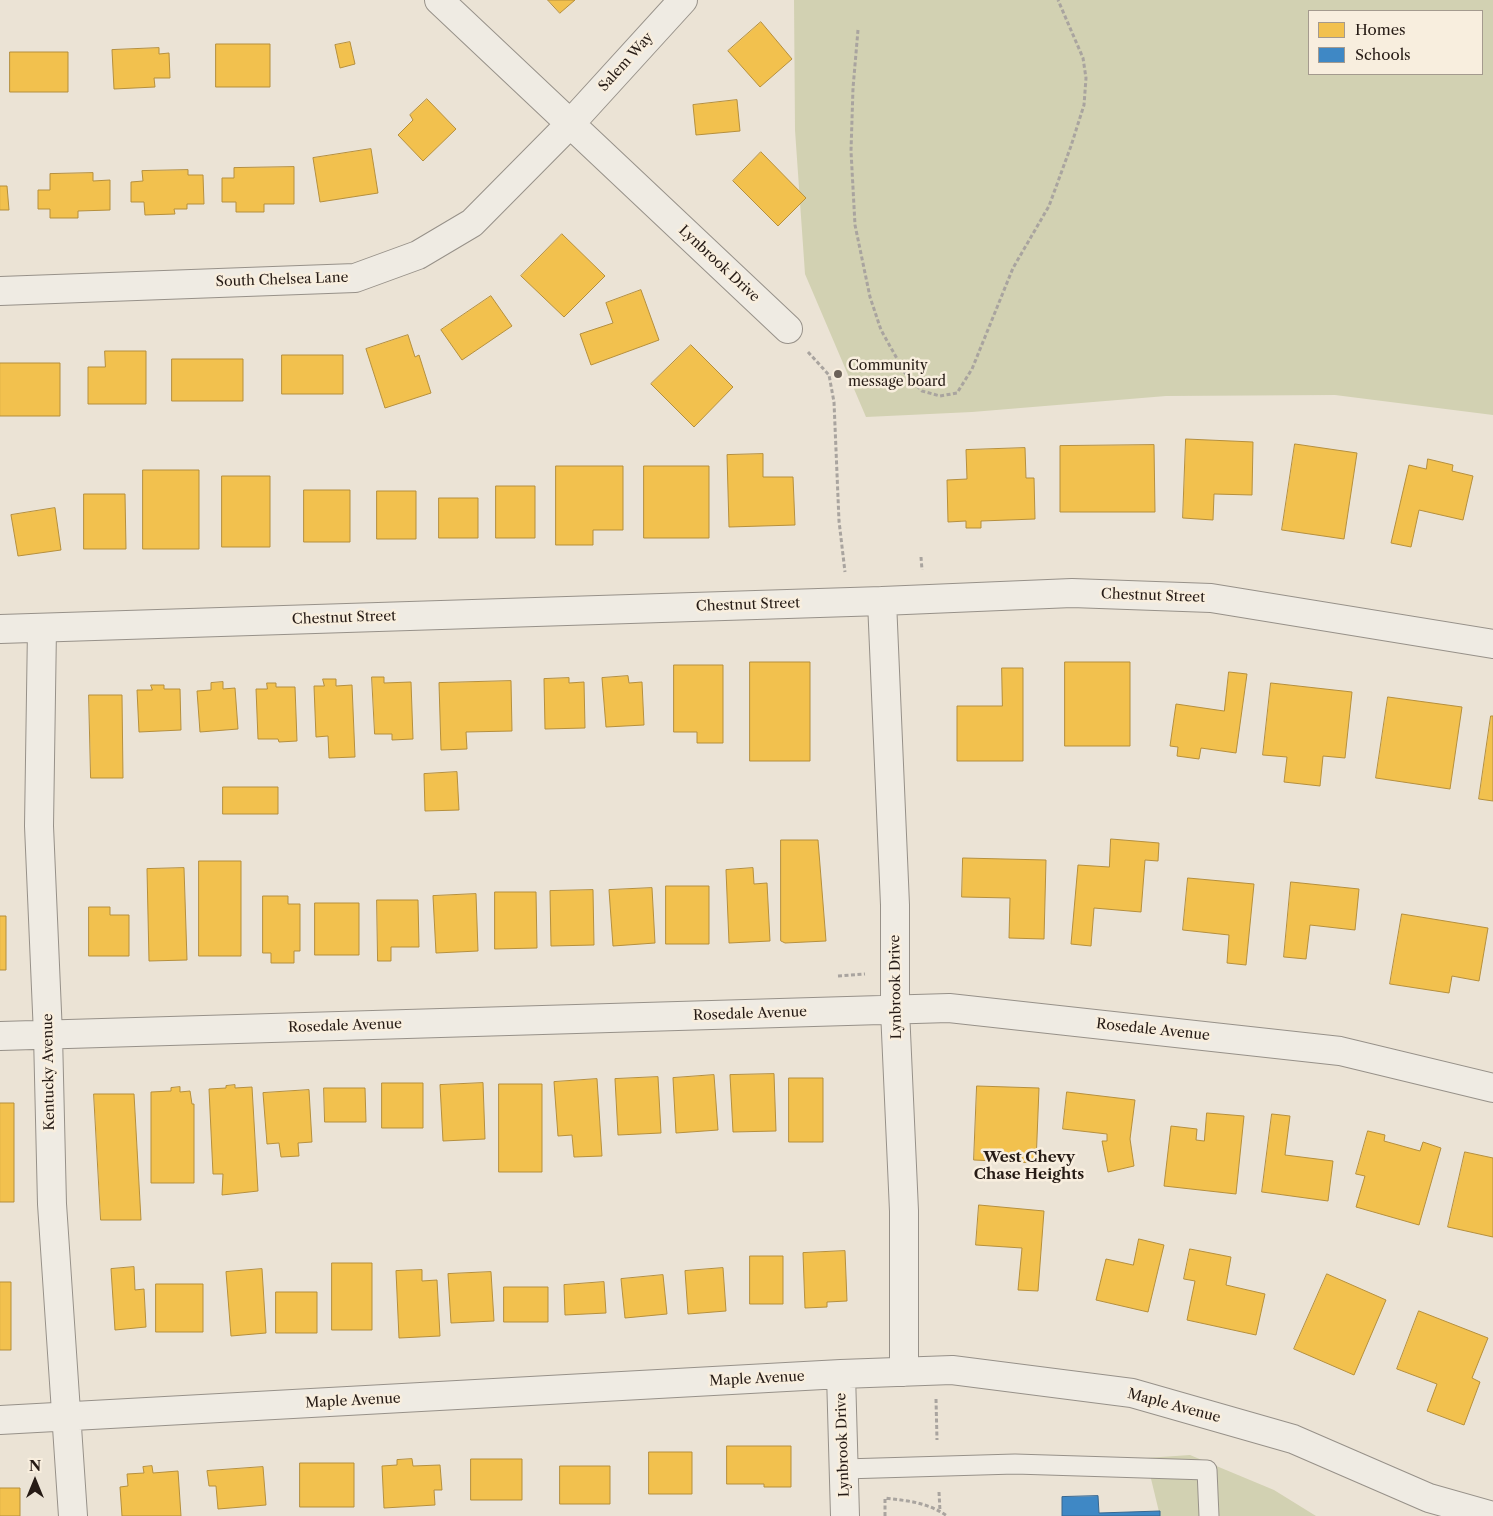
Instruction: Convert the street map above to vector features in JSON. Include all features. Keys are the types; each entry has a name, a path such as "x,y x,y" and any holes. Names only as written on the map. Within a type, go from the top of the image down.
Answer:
{"street":[{"name":"Lynbrook Drive","path":"438,0 788,329"},
{"name":"Salem Way","path":"570,124 683,0"},
{"name":"South Chelsea Lane","path":"0,291 355,278 418,255 472,223 570,124"},
{"name":"Chestnut Street","path":"0,629 882,601 1072,593 1211,598 1493,644"},
{"name":"Lynbrook Drive","path":"882,601 895,905 895,1010 904,1211 904,1372"},
{"name":"Kentucky Avenue","path":"42,628 39,826 48,1035 52,1204 74,1516"},
{"name":"Rosedale Avenue","path":"0,1036 949,1008 1340,1051 1493,1088"},
{"name":"Maple Avenue","path":"0,1420 841,1374 952,1370 1132,1393 1293,1439 1428,1498 1493,1516"},
{"name":"Lynbrook Drive","path":"841,1374 845,1516"}],"lane":[{"path":"844,1469 1015,1464 1208,1470 1209,1516"}],"path":[{"path":"858,30 853,88 851,151 855,225 864,271 881,330 905,373 922,391 940,396 957,393 972,369 1013,268 1049,206 1084,105 1086,78 1083,58 1058,0"},
{"path":"788,329 829,375 834,402 839,521 846,602"},
{"path":"885,1516 884,1498 912,1501 934,1507 947,1516"}],"green space":[{"path":"794,0 1493,0 1493,415 1335,395 1166,396 972,412 866,417 805,274 795,130"},
{"path":"1190,1455 1274,1490 1316,1516 1160,1516 1146,1458"}],"building: Homes":[{"path":"548,0 575,0 560,13"},
{"path":"761,22 792,59 760,87 728,51"},
{"path":"350,42 355,64 340,68 335,45"},
{"path":"216,44 270,44 270,87 216,87"},
{"path":"159,48 159,54 169,53 170,78 154,78 155,87 114,89 112,50"},
{"path":"10,52 68,52 68,92 10,92"},
{"path":"427,99 456,129 423,161 398,135 413,120 410,115"},
{"path":"737,100 740,131 696,135 693,105"},
{"path":"371,149 378,193 320,202 313,158"},
{"path":"761,152 806,198 778,226 733,181"},
{"path":"294,167 294,204 264,204 264,212 236,212 236,202 222,202 222,178 234,178 234,168"},
{"path":"188,170 188,175 203,175 204,204 187,204 187,209 174,209 175,214 145,215 144,202 131,202 131,182 143,181 142,171"},
{"path":"93,173 93,181 110,180 110,210 78,211 78,218 50,218 50,209 38,209 38,190 50,190 50,174"},
{"path":"0,186 7,186 9,210 0,210"},
{"path":"562,234 605,276 564,317 521,276"},
{"path":"641,290 659,340 591,365 580,334 613,323 606,303"},
{"path":"491,296 512,326 462,360 441,330"},
{"path":"408,335 415,357 419,355 431,393 385,408 366,349"},
{"path":"691,345 733,387 694,427 651,384"},
{"path":"105,351 146,351 146,404 88,404 88,367 105,367"},
{"path":"282,355 343,355 343,394 282,394"},
{"path":"172,359 243,359 243,401 172,401"},
{"path":"0,363 60,363 60,416 0,416"},
{"path":"1186,439 1253,442 1252,495 1214,494 1213,520 1183,518"},
{"path":"1295,444 1357,453 1344,539 1282,530"},
{"path":"1154,445 1155,512 1060,512 1060,446"},
{"path":"1025,448 1026,478 1034,478 1035,519 981,521 981,528 966,528 966,521 948,522 947,480 967,479 966,450"},
{"path":"763,454 763,477 793,477 795,525 729,527 727,455"},
{"path":"1428,459 1453,465 1452,471 1473,476 1463,520 1419,510 1411,547 1391,543 1409,465 1426,469"},
{"path":"556,466 623,466 623,530 593,530 593,545 556,545"},
{"path":"644,466 709,466 709,538 644,538"},
{"path":"143,470 199,470 199,549 143,549"},
{"path":"222,476 270,476 270,547 222,547"},
{"path":"496,486 535,486 535,538 496,538"},
{"path":"304,490 350,490 350,542 304,542"},
{"path":"377,491 416,491 416,539 377,539"},
{"path":"84,494 125,494 126,549 84,549"},
{"path":"439,498 478,498 478,538 439,538"},
{"path":"55,508 61,550 18,556 11,515"},
{"path":"750,662 810,662 810,761 750,761"},
{"path":"1065,662 1130,662 1130,746 1065,746"},
{"path":"674,665 723,665 723,743 697,743 697,732 674,732"},
{"path":"1002,668 1023,668 1023,761 957,761 957,706 1002,706"},
{"path":"1229,672 1247,674 1236,753 1201,748 1199,759 1177,756 1178,747 1170,746 1176,704 1224,711"},
{"path":"628,676 629,683 642,682 644,725 606,727 602,678"},
{"path":"372,677 384,677 384,683 411,682 413,739 392,740 392,734 375,734"},
{"path":"569,678 569,683 584,682 585,728 545,729 544,679"},
{"path":"323,679 336,679 336,686 352,685 355,757 329,758 328,736 316,737 314,686 324,686"},
{"path":"511,681 512,731 466,732 467,749 441,750 439,683"},
{"path":"223,682 223,689 235,688 238,729 200,732 197,691 211,690 211,683"},
{"path":"267,683 276,683 276,687 295,687 297,741 279,742 278,739 258,739 256,689 267,689"},
{"path":"1271,683 1352,692 1345,758 1323,756 1320,786 1284,782 1287,757 1263,755"},
{"path":"151,685 164,685 164,689 180,689 181,730 139,732 137,690 152,690"},
{"path":"89,695 122,695 123,778 91,778"},
{"path":"1388,697 1462,707 1450,789 1376,778"},
{"path":"1491,716 1493,716 1493,801 1479,799"},
{"path":"457,772 459,810 425,811 424,774"},
{"path":"223,787 278,787 278,814 223,814"},
{"path":"1111,839 1159,843 1158,861 1145,860 1141,912 1094,908 1091,946 1071,944 1078,865 1109,867"},
{"path":"781,840 818,840 826,941 785,943 781,941"},
{"path":"963,858 1046,860 1044,939 1009,938 1010,898 962,897"},
{"path":"199,861 241,861 241,956 199,956"},
{"path":"184,868 187,960 149,961 147,869"},
{"path":"753,868 754,884 767,883 770,941 729,943 726,870"},
{"path":"1188,878 1254,884 1246,965 1227,963 1229,935 1183,930"},
{"path":"1291,882 1359,889 1355,930 1310,925 1306,959 1284,957"},
{"path":"666,886 709,886 709,944 666,944"},
{"path":"652,888 655,943 613,946 609,890"},
{"path":"593,890 594,945 551,946 550,891"},
{"path":"495,892 536,892 537,948 495,949"},
{"path":"476,894 478,951 436,953 433,896"},
{"path":"263,896 288,896 288,904 300,904 300,951 294,951 294,963 271,963 271,953 263,953"},
{"path":"377,900 418,900 419,947 391,947 391,961 378,961"},
{"path":"315,903 359,903 359,955 315,955"},
{"path":"89,907 110,907 110,915 129,915 129,956 89,956"},
{"path":"1402,914 1488,928 1479,981 1452,976 1449,993 1390,984"},
{"path":"0,916 6,916 6,970 0,970"},
{"path":"774,1074 776,1131 733,1132 730,1075"},
{"path":"714,1075 718,1130 676,1133 673,1078"},
{"path":"658,1077 661,1133 618,1135 615,1079"},
{"path":"789,1078 823,1078 823,1142 789,1142"},
{"path":"597,1079 602,1156 574,1157 572,1135 558,1136 554,1082"},
{"path":"382,1083 423,1083 423,1128 382,1128"},
{"path":"483,1083 485,1139 443,1141 440,1085"},
{"path":"499,1084 542,1084 542,1172 499,1172"},
{"path":"235,1085 235,1088 252,1087 258,1191 222,1195 223,1174 213,1174 209,1089 226,1088 226,1086"},
{"path":"977,1086 1039,1088 1036,1163 974,1160"},
{"path":"180,1087 180,1092 190,1091 192,1104 194,1104 194,1183 151,1183 151,1092 171,1091 171,1088"},
{"path":"324,1088 365,1088 366,1122 325,1122"},
{"path":"309,1090 312,1142 298,1143 299,1156 281,1157 279,1143 267,1144 263,1093"},
{"path":"1067,1092 1135,1100 1130,1139 1134,1166 1108,1172 1102,1141 1107,1141 1107,1134 1063,1129"},
{"path":"94,1094 134,1094 141,1220 101,1220"},
{"path":"0,1103 14,1103 14,1202 0,1202"},
{"path":"1207,1113 1244,1116 1236,1194 1164,1186 1171,1126 1197,1129 1196,1140 1204,1141"},
{"path":"1272,1114 1290,1116 1285,1155 1333,1161 1328,1201 1262,1192"},
{"path":"1368,1131 1385,1135 1384,1141 1420,1151 1423,1142 1441,1148 1419,1225 1356,1207 1365,1176 1356,1174"},
{"path":"1465,1152 1493,1158 1493,1237 1448,1227"},
{"path":"979,1205 1044,1211 1038,1291 1018,1290 1022,1248 976,1245"},
{"path":"1139,1239 1164,1245 1148,1312 1096,1300 1106,1259 1133,1265"},
{"path":"1190,1249 1231,1257 1226,1285 1265,1294 1256,1335 1187,1320 1195,1281 1184,1279"},
{"path":"845,1251 847,1301 827,1302 827,1307 805,1308 803,1253"},
{"path":"750,1256 783,1256 783,1304 750,1304"},
{"path":"332,1263 372,1263 372,1330 332,1330"},
{"path":"134,1267 135,1290 144,1289 146,1327 115,1330 111,1269"},
{"path":"723,1268 726,1311 688,1314 685,1271"},
{"path":"262,1269 266,1333 231,1336 226,1272"},
{"path":"422,1270 422,1281 437,1280 440,1336 399,1338 396,1271"},
{"path":"491,1272 494,1321 451,1323 448,1274"},
{"path":"1327,1274 1386,1300 1354,1375 1294,1349"},
{"path":"663,1275 667,1314 625,1318 621,1279"},
{"path":"0,1282 11,1282 11,1350 0,1350"},
{"path":"604,1282 606,1313 565,1315 564,1285"},
{"path":"156,1284 203,1284 203,1332 156,1332"},
{"path":"504,1287 548,1287 548,1322 504,1322"},
{"path":"276,1292 317,1292 317,1333 276,1333"},
{"path":"1419,1311 1488,1338 1472,1378 1480,1382 1464,1425 1427,1411 1437,1384 1397,1369"},
{"path":"727,1446 791,1446 791,1487 764,1487 764,1484 727,1484"},
{"path":"649,1452 692,1452 692,1494 649,1494"},
{"path":"412,1459 413,1466 440,1465 442,1490 434,1490 435,1505 384,1508 382,1466 397,1465 397,1460"},
{"path":"471,1459 522,1459 522,1500 471,1500"},
{"path":"300,1463 354,1463 354,1507 300,1507"},
{"path":"152,1466 153,1473 178,1471 181,1516 122,1516 120,1487 128,1486 127,1474 144,1473 143,1467"},
{"path":"560,1466 610,1466 610,1504 560,1504"},
{"path":"263,1467 266,1505 218,1509 216,1486 209,1486 207,1471"},
{"path":"0,1488 20,1488 20,1516 0,1516"}],"building: Schools":[{"path":"1098,1496 1099,1513 1160,1511 1160,1516 1062,1516 1062,1497"}],"place":[{"name":"Community message board","path":"838,374"}],"district":[{"name":"West Chevy Chase Heights","path":"1029,1166"}]}
